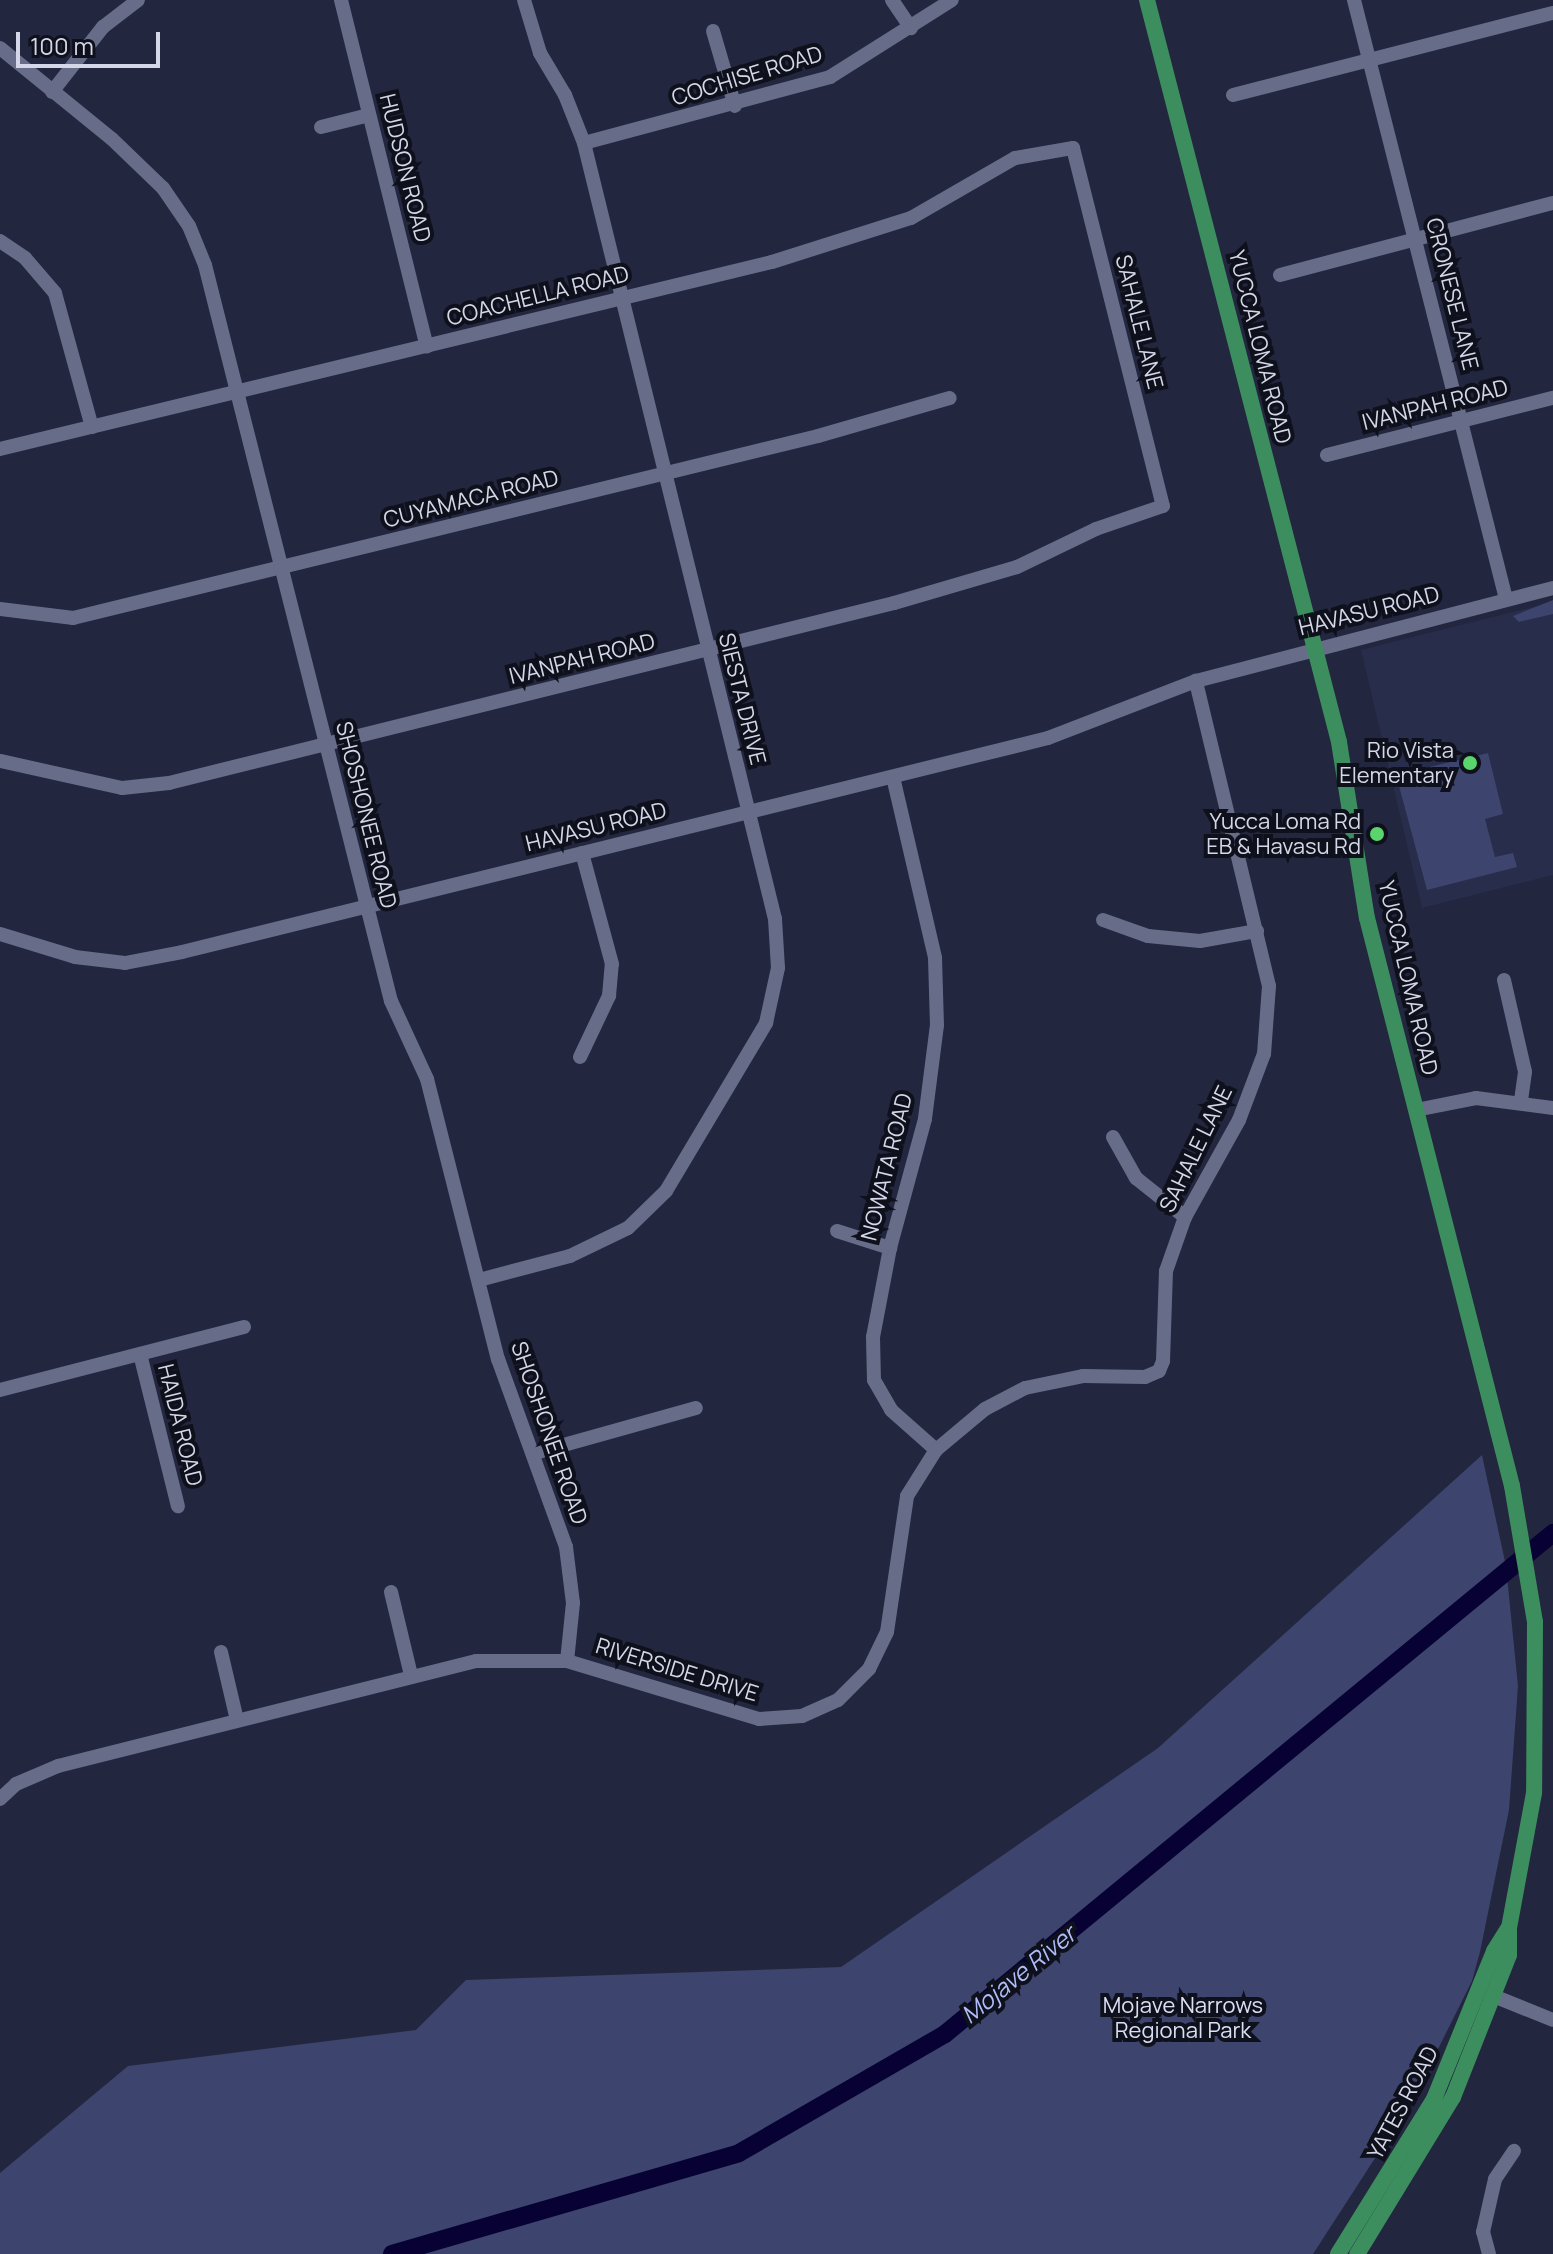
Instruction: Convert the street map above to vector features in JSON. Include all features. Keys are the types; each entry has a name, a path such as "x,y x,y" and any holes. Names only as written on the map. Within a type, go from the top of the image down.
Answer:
{"main road":[{"name":"YUCCA LOMA ROAD","path":"1147,0 1315,647 1353,805 1367,918 1515,1498 1535,1622 1534,1793 1509,1928 1509,1955 1498,1990"},
{"name":"YUCCA LOMA ROAD","path":"1489,1964 1509,1928"},
{"name":"YATES ROAD","path":"1338,2254 1434,2099 1489,1964"},
{"name":"YATES ROAD","path":"1357,2254 1453,2097 1498,1990"}],"street":[{"path":"52,92 103,27 138,0"},
{"name":"HUDSON ROAD","path":"341,0 427,347"},
{"name":"SIESTA DRIVE","path":"479,1280 570,1256 628,1228 666,1191 766,1023 778,968 775,919 706,650 584,143 565,95 540,53 524,0"},
{"path":"892,0 911,28"},
{"name":"COCHISE ROAD","path":"584,143 735,106 830,77 952,0"},
{"name":"CRONESE LANE","path":"1354,0 1506,599"},
{"path":"1233,95 1553,13"},
{"path":"713,31 735,106"},
{"name":"SHOSHONEE ROAD","path":"0,48 112,139 176,206 205,265 391,1001 427,1079 498,1359 535,1453 566,1547 573,1603 567,1661"},
{"path":"321,127 369,115"},
{"name":"COACHELLA ROAD","path":"0,449 772,262 911,218 1015,158 1073,148"},
{"name":"SAHALE LANE","path":"1073,148 1163,506"},
{"path":"1280,275 1553,203"},
{"path":"0,241 25,258 55,293 92,427"},
{"name":"CUYAMACA ROAD","path":"0,609 73,618 282,570 950,398"},
{"name":"IVANPAH ROAD","path":"1327,455 1553,398"},
{"name":"IVANPAH ROAD","path":"0,761 122,788 169,783 706,650 1017,567 1096,529 1163,506"},
{"name":"HAVASU ROAD","path":"0,934 75,957 125,963 366,907 1048,738 1196,681 1315,647 1553,588"},
{"name":"SAHALE LANE","path":"1159,1371 1164,1283 1185,1217 1239,1120 1264,1054 1269,986 1196,681"},
{"name":"NOWATA ROAD","path":"893,777 935,958 937,1025 925,1119 890,1248 873,1337 874,1380 891,1410 936,1450"},
{"path":"580,1057 609,996 612,964 582,853"},
{"path":"1103,920 1148,936 1200,941 1257,931"},
{"path":"1504,980 1525,1072 1521,1101"},
{"path":"1416,1110 1476,1098 1521,1101 1553,1108"},
{"path":"1113,1137 1136,1178 1185,1217"},
{"path":"837,1231 890,1248"},
{"name":"HAIDA ROAD","path":"0,1390 244,1327"},
{"name":"HAIDA ROAD","path":"140,1354 178,1506"},
{"name":"RIVERSIDE DRIVE","path":"0,1799 16,1784 58,1766 476,1661 567,1661 759,1719 802,1716 838,1700 869,1669 887,1632 907,1496 936,1450 985,1409 1025,1388 1083,1376 1145,1377 1159,1371"},
{"path":"535,1453 696,1408"},
{"path":"391,1592 411,1675"},
{"path":"221,1652 237,1720"},
{"path":"1498,1990 1553,2020"},
{"path":"1489,2254 1483,2232 1495,2179 1514,2151"}],"shaded area":[{"name":"Rio Vista Elementary","path":"1553,602 1553,875 1422,908 1361,650"}],"green space":[{"path":"1553,600 1553,614 1519,622 1513,616"},
{"path":"1488,753 1503,814 1485,819 1495,857 1513,853 1517,867 1427,890 1396,775"},
{"name":"Mojave Narrows Regional Park","path":"1482,1455 1506,1566 1518,1686 1509,1810 1480,1952 1472,1981 1412,2101 1313,2254 0,2254 0,2173 128,2066 416,2030 466,1980 841,1967 1158,1748"}],"waterway":[{"name":"Mojave River","path":"392,2254 739,2153 945,2034 1553,1533"}],"place":[{"name":"Rio Vista Elementary","path":"1470,763"},
{"name":"Yucca Loma Rd EB & Havasu Rd","path":"1377,834"}]}
